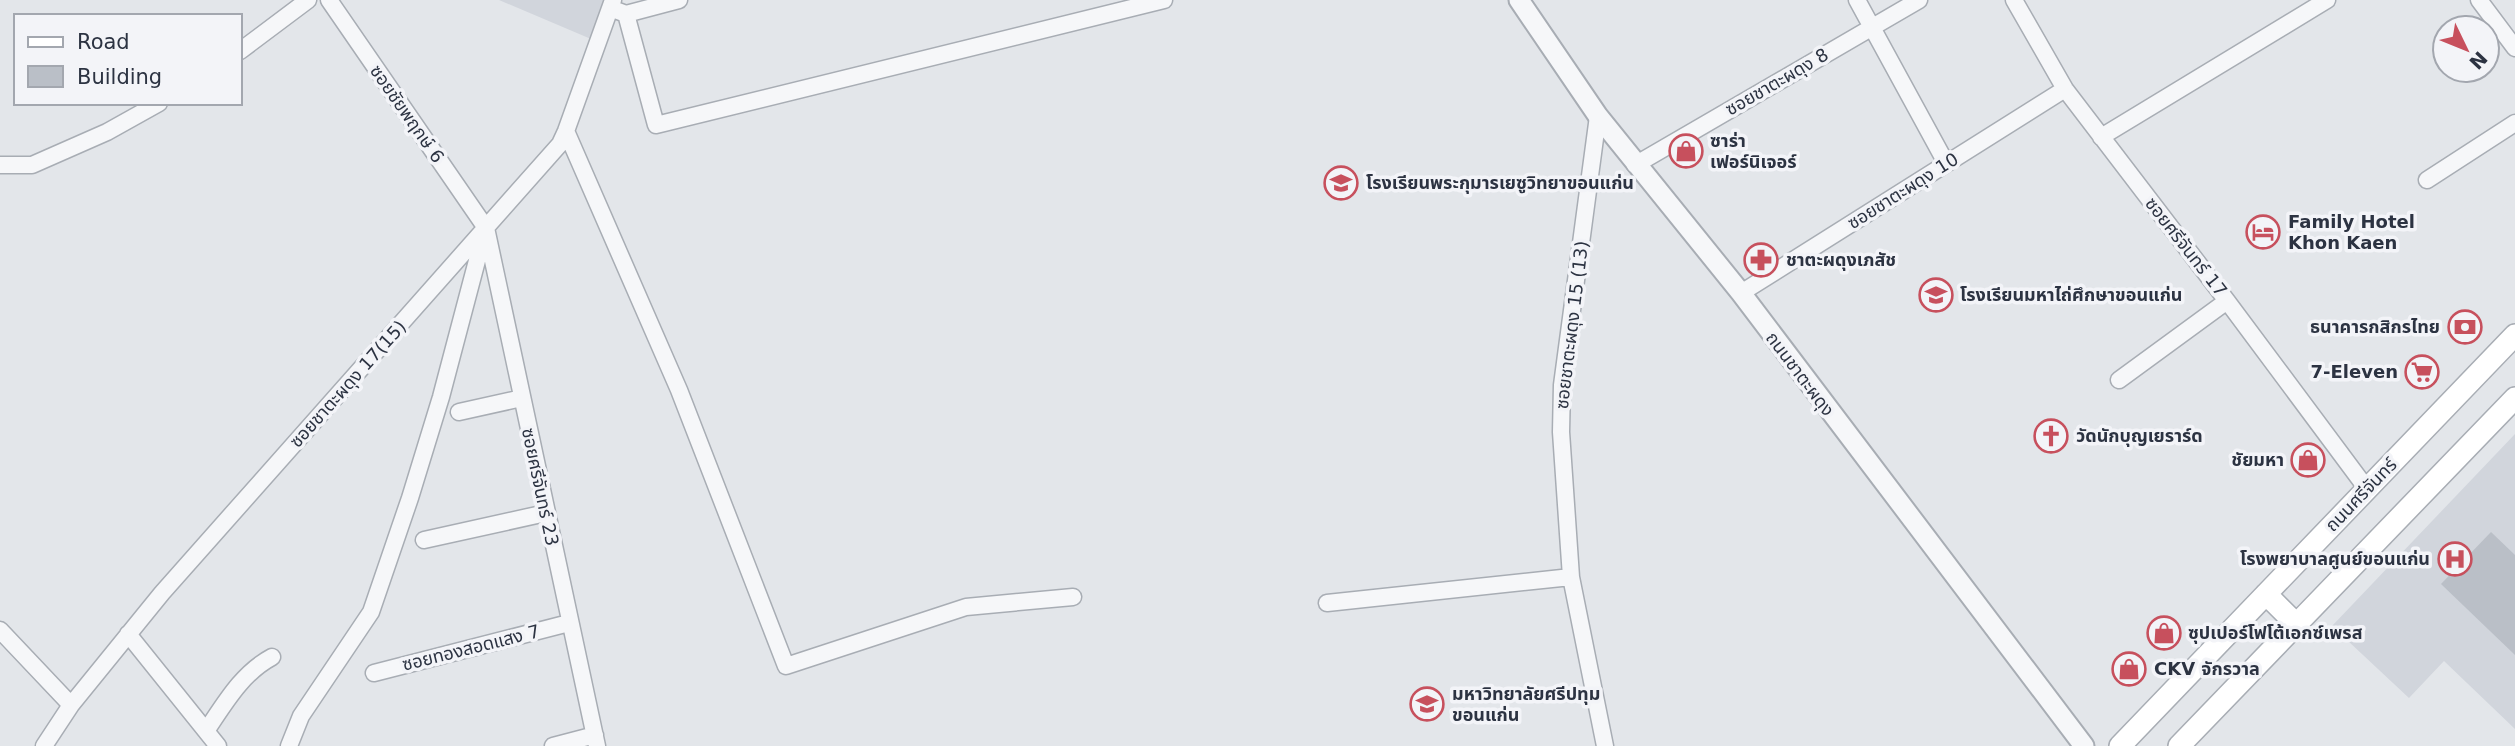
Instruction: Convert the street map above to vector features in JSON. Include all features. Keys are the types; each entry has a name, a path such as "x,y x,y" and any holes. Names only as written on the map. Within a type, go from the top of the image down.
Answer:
{"main road":[{"name":"ถนนศรีจันทร์","path":"2120,746 2515,335"},
{"path":"2179,746 2515,398"},
{"path":"2266,594 2297,624"}],"street":[{"path":"242,50 308,0"},
{"name":"ซอยชัยพฤกษ์ 6","path":"328,0 486,228"},
{"path":"626,14 679,0"},
{"path":"611,4 626,14 656,125 1164,0"},
{"name":"ถนนชาตะผดุง","path":"1519,0 1635,165 1741,293 2084,746"},
{"path":"1857,0 1946,163"},
{"name":"ซอยชาตะผดุง 8","path":"1635,165 1919,0"},
{"name":"ซอยศรีจันทร์ 17","path":"2014,0 2065,89 2367,489"},
{"path":"2101,137 2327,0"},
{"path":"2479,0 2515,48"},
{"name":"ซอยชาตะผดุง 17(15)","path":"44,746 71,705 162,593 560,144 611,4"},
{"name":"ซอยชาตะผดุง 10","path":"1741,293 2065,89"},
{"path":"0,166 32,165 107,132 155,105"},
{"name":"ซอยชาตะผดุง 15 (13)","path":"1598,116 1562,385 1561,432 1571,577 1605,746"},
{"path":"2427,180 2515,123"},
{"path":"566,131 679,390 786,666 966,607 1073,597"},
{"path":"289,746 302,716 371,612 410,498 486,228"},
{"name":"ซอยศรีจันทร์ 23","path":"486,228 596,741"},
{"path":"2119,380 2227,301"},
{"path":"459,412 522,398"},
{"path":"424,540 546,513"},
{"path":"1327,603 1571,577"},
{"name":"ซอยทองสอดแสง 7","path":"374,673 569,623"},
{"path":"0,630 71,705"},
{"path":"128,634 218,746"},
{"path":"206,731 239,683 258,665 272,657"},
{"path":"553,746 596,741"}],"shaded area":[{"path":"499,0 606,0 591,39"},
{"name":"โรงพยาบาลศูนย์ขอนแก่น","path":"2515,434 2515,729 2444,661 2409,698 2332,626"}],"building":[{"path":"2491,532 2515,555 2515,655 2441,584"}],"place":[{"name":"ซาร่า เฟอร์นิเจอร์","path":"1686,151"},
{"name":"โรงเรียนพระกุมารเยซูวิทยาขอนแก่น","path":"1341,183"},
{"name":"Family Hotel Khon Kaen","path":"2263,232"},
{"name":"ชาตะผดุงเภสัช","path":"1761,260"},
{"name":"โรงเรียนมหาไถ่ศึกษาขอนแก่น","path":"1936,295"},
{"name":"ธนาคารกสิกรไทย","path":"2465,327"},
{"name":"7-Eleven","path":"2422,372"},
{"name":"วัดนักบุญเยราร์ด","path":"2051,436"},
{"name":"ชัยมหา","path":"2308,460"},
{"name":"โรงพยาบาลศูนย์ขอนแก่น","path":"2455,559"},
{"name":"ซุปเปอร์โฟโต้เอกซ์เพรส","path":"2164,633"},
{"name":"CKV จักรวาล","path":"2129,669"},
{"name":"มหาวิทยาลัยศรีปทุม ขอนแก่น","path":"1427,704"}]}
